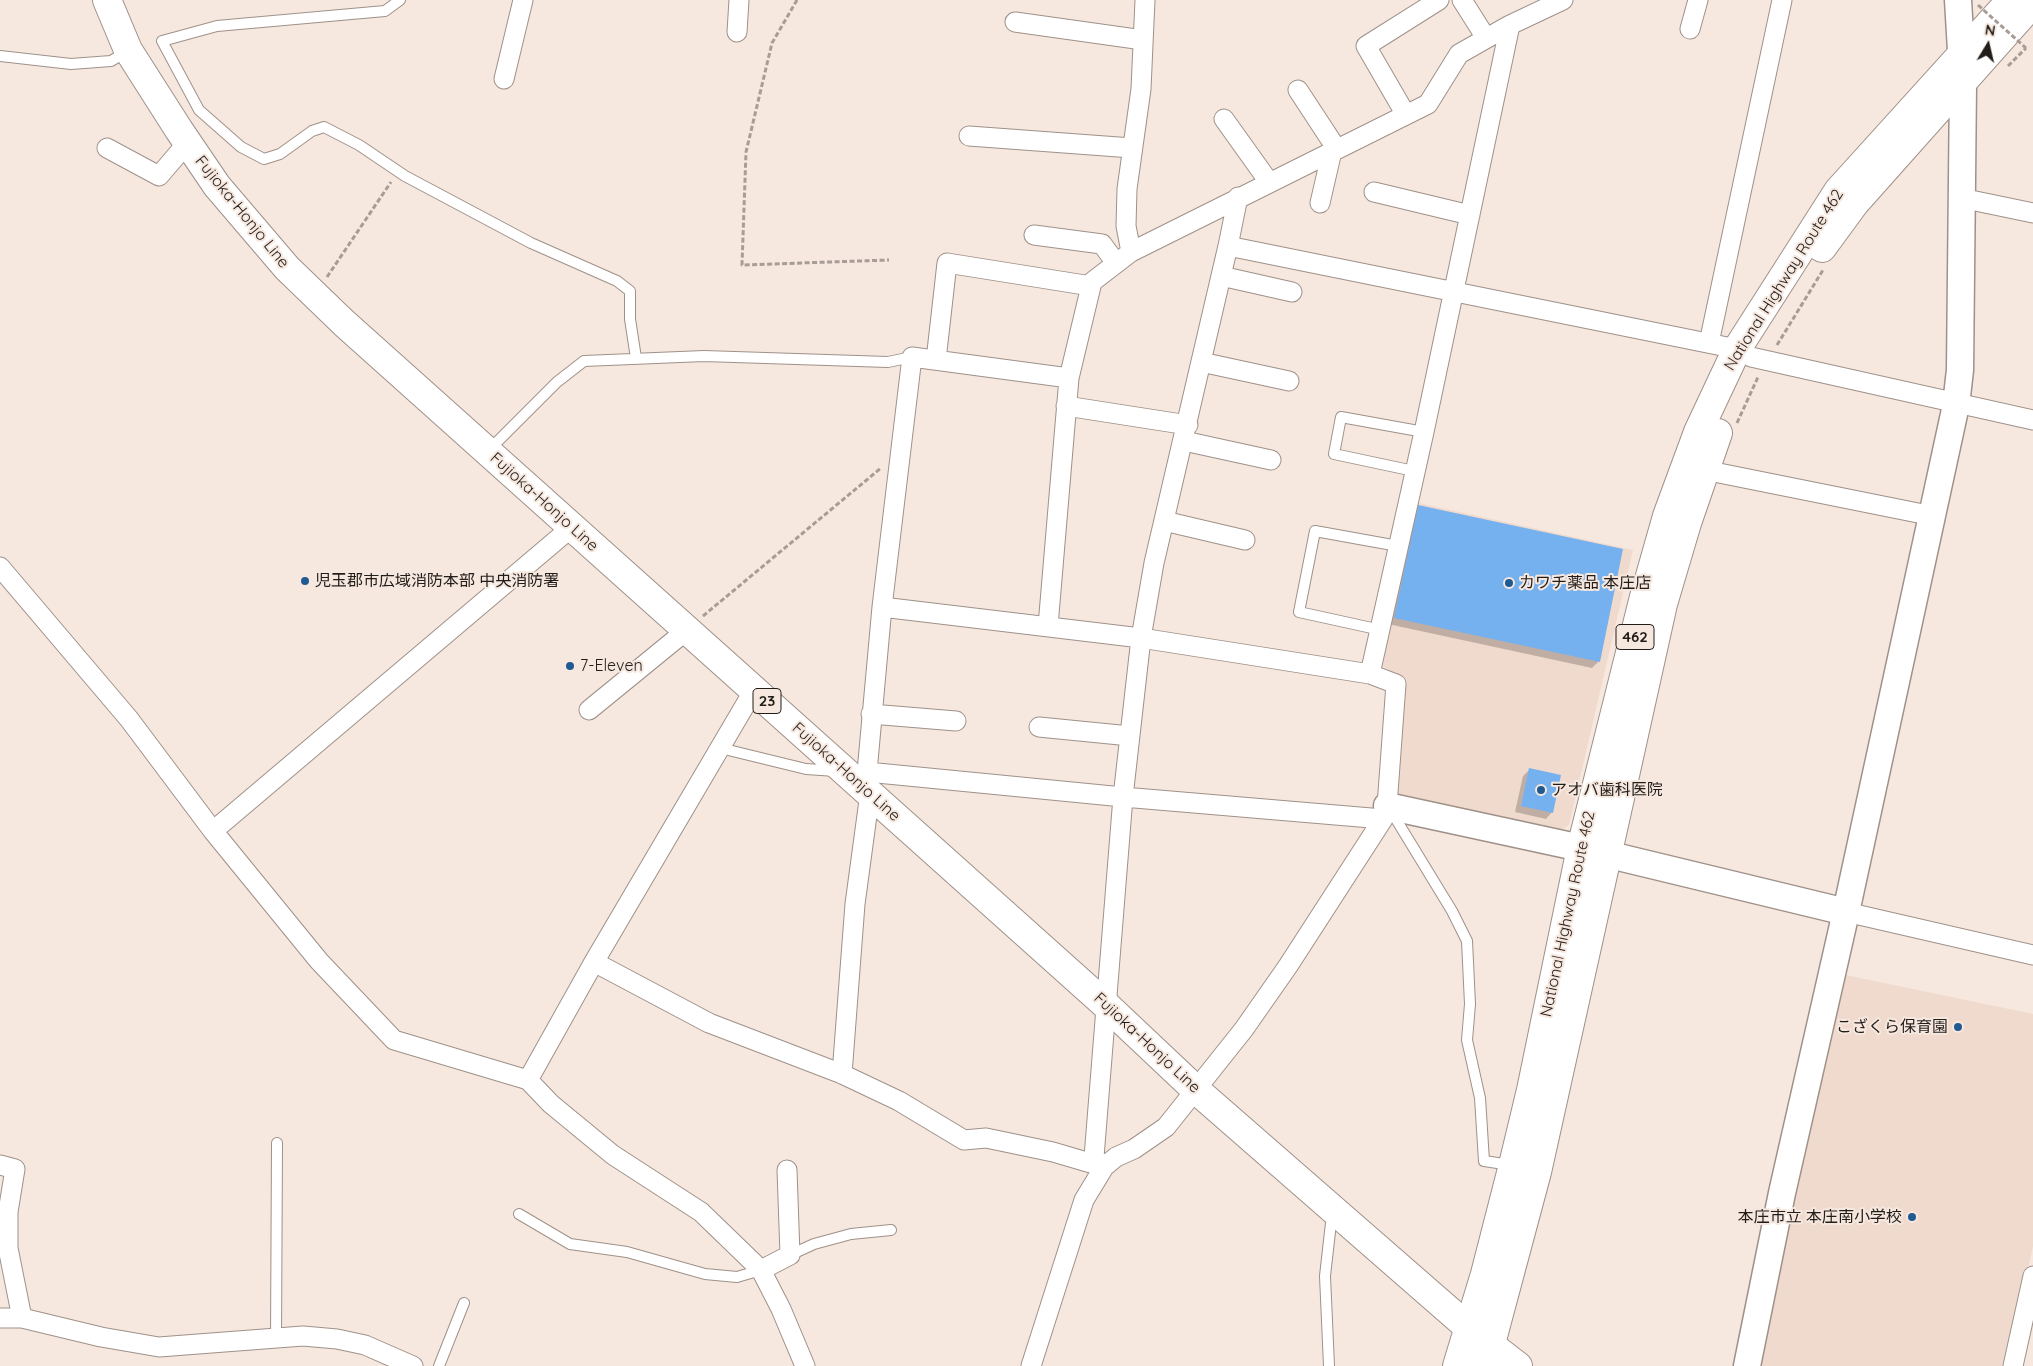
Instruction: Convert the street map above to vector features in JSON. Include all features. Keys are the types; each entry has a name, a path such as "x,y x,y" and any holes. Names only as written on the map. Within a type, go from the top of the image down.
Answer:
{"main road":[{"name":"Fujioka-Honjo Line","path":"107,0 128,50 217,186 251,228 315,295 754,690 860,780 1195,1089 1469,1328 1489,1356 1518,1366"},
{"name":"National Highway Route 462","path":"1489,1356 1539,1162 1593,852 1667,516 1698,432 1838,191 2011,0"},
{"name":"National Highway Route 462","path":"1457,1366 1513,1165 1593,852 1663,604 1704,470 1744,353 1855,203 1963,84 2033,3"}],"street":[{"path":"504,79 523,0"},
{"path":"737,32 739,0"},
{"path":"1131,252 1126,226 1126,189 1141,89 1145,0"},
{"path":"1406,115 1366,46 1440,0"},
{"path":"1462,0 1486,38"},
{"path":"1690,30 1698,0"},
{"path":"1709,343 1782,0"},
{"path":"2019,0 2033,3"},
{"path":"1048,626 1069,378 1091,286 1101,273 1131,252 1155,242 1238,197 1428,104 1459,54 1510,24 1553,2"},
{"path":"1747,1366 1782,1193 1846,912 1956,404 1960,370 1962,53 1968,2"},
{"path":"1015,22 1143,40"},
{"path":"1370,674 1424,432 1510,24"},
{"path":"1298,90 1334,149 1320,203"},
{"path":"1224,119 1269,182"},
{"path":"969,136 1132,148"},
{"path":"107,148 159,176 188,142"},
{"path":"1374,192 1470,215"},
{"path":"1104,1168 1094,1157 1123,797 1141,638 1164,521 1186,433 1238,197"},
{"path":"1961,198 2033,212"},
{"path":"1034,235 1102,244 1116,263"},
{"path":"1228,246 1709,343 1956,404 2033,420"},
{"path":"936,360 947,263 1091,286"},
{"path":"1221,276 1292,292"},
{"path":"842,1074 855,904 860,780 871,714 912,356 1069,378"},
{"path":"1202,362 1289,380"},
{"path":"1066,406 1186,433 1271,460"},
{"path":"1704,470 1933,516"},
{"path":"1164,521 1245,540"},
{"path":"213,831 572,527"},
{"path":"0,567 129,719 213,831 319,961 394,1040 528,1080 551,1104 614,1156 701,1212 761,1270 781,1310 805,1366"},
{"path":"882,607 1141,638 1370,674 1396,684 1385,812 1288,966 1244,1029 1166,1127 1134,1149 1116,1156 1104,1168 1084,1200 1031,1366"},
{"path":"589,710 687,630"},
{"path":"528,1080 594,962 754,690"},
{"path":"871,714 956,722"},
{"path":"1039,727 1130,736"},
{"path":"860,780 1385,812 1593,852 2033,955"},
{"path":"594,962 710,1023 842,1074 899,1101 964,1140 986,1138 1034,1148 1104,1168"},
{"path":"0,1165 15,1170 8,1212 8,1248 22,1318"},
{"path":"761,1270 790,1254 787,1170"},
{"path":"2014,1366 2033,1276"},
{"path":"0,1318 22,1318 101,1337 159,1347 303,1336 337,1339 365,1345 413,1366"}],"lane":[{"path":"400,0 385,11 217,26 162,41 199,110 241,148 264,159 280,154 312,131 324,127 359,145 398,171 531,243 617,281 630,291 630,319 636,358"},
{"path":"0,56 71,64 111,61 128,50"},
{"path":"487,451 557,382 584,361 704,356 888,362 912,356"},
{"path":"1414,472 1334,454 1342,417 1424,432"},
{"path":"1381,630 1299,612 1315,531 1398,546"},
{"path":"720,748 860,780"},
{"path":"1385,812 1452,911 1467,941 1470,1004 1467,1040 1480,1098 1484,1161 1513,1165"},
{"path":"276,1338 277,1143"},
{"path":"1329,1366 1325,1276 1333,1210"},
{"path":"519,1214 570,1244 627,1252 705,1274 737,1277 761,1270"},
{"path":"790,1254 814,1244 851,1234 891,1230"},
{"path":"439,1366 464,1303"}],"path":[{"path":"797,0 772,43 746,152 742,264 889,260"},
{"path":"1968,2 2026,48"},
{"path":"315,295 398,171"},
{"path":"687,630 901,451"}],"shaded area":[{"path":"1414,502 1633,550 1569,825 1558,832 1401,799 1395,787 1405,681 1380,664"},
{"name":"本庄市立 本庄南小学校","path":"1841,974 2033,1014 2033,1246 2006,1366 1761,1366"}],"building":[{"name":"カワチ薬品 本庄店","path":"1418,505 1623,549 1600,662 1394,618"},
{"name":"アオバ歯科医院","path":"1529,768 1561,775 1553,813 1521,806"}],"place":[{"name":"児玉郡市広域消防本部 中央消防署","path":"305,581"},
{"name":"カワチ薬品 本庄店","path":"1509,583"},
{"name":"7-Eleven","path":"570,666"},
{"name":"アオバ歯科医院","path":"1541,790"},
{"name":"こざくら保育園","path":"1958,1027"},
{"name":"本庄市立 本庄南小学校","path":"1912,1217"}]}
